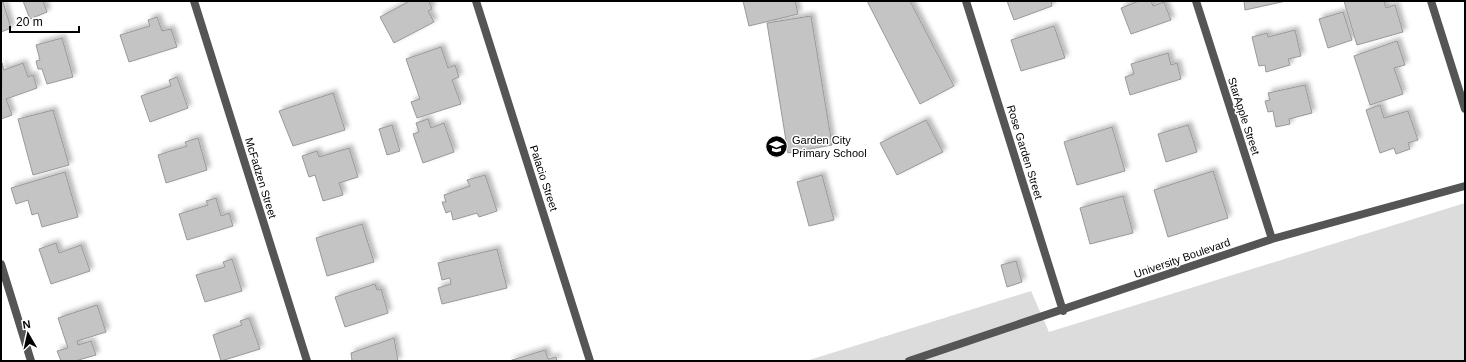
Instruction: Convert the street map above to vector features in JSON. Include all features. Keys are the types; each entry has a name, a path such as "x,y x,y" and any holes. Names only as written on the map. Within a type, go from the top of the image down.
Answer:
{"street":[{"name":"McFadzen Street","path":"194,1 307,361"},
{"name":"Palacio Street","path":"476,1 590,361"},
{"name":"Rose Garden Street","path":"966,1 1063,310"},
{"name":"StarApple Street","path":"1196,1 1272,239"},
{"path":"1431,1 1465,109"},
{"name":"University Boulevard","path":"909,361 1272,239 1465,186"},
{"path":"1,264 31,361"}],"shaded area":[{"path":"1465,203 1465,361 806,361 1031,291 1049,332"}],"building":[{"path":"23,1 43,1 47,12 30,19"},
{"path":"410,1 429,1 432,9 428,11 434,22 394,43 380,17"},
{"path":"743,1 795,1 798,14 749,26"},
{"path":"867,1 910,1 954,86 920,104"},
{"path":"1007,1 1051,1 1052,6 1014,20"},
{"path":"1139,1 1151,1 1153,6 1164,2 1171,20 1131,34 1121,8"},
{"path":"1244,1 1286,1 1245,10"},
{"path":"1344,1 1384,1 1386,8 1395,5 1403,32 1357,45"},
{"path":"1,2 3,2 11,28 1,32"},
{"path":"1343,12 1352,40 1328,48 1319,19"},
{"path":"811,16 832,145 788,153 767,23"},
{"path":"157,17 162,31 171,29 177,47 129,62 120,35 150,26 148,20"},
{"path":"1054,26 1065,58 1021,71 1011,40"},
{"path":"1295,30 1301,56 1288,59 1290,65 1266,72 1265,65 1259,66 1252,37 1267,33 1268,37"},
{"path":"62,38 73,77 47,84 42,69 38,69 36,61 40,60 36,45"},
{"path":"1397,41 1405,65 1394,68 1403,94 1370,105 1354,56"},
{"path":"441,47 448,68 455,65 459,77 452,80 461,104 417,118 411,102 420,99 406,59"},
{"path":"1168,53 1171,65 1177,63 1181,79 1130,95 1125,77 1134,74 1131,64"},
{"path":"2,63 4,70 23,63 28,77 33,75 37,88 6,99 12,115 1,119"},
{"path":"177,77 188,108 150,122 141,96 171,86 169,80"},
{"path":"1305,85 1312,113 1289,119 1290,124 1276,127 1273,111 1268,112 1265,101 1270,100 1268,93"},
{"path":"333,93 345,130 293,146 279,111"},
{"path":"1380,105 1384,118 1408,111 1418,140 1408,143 1410,149 1396,154 1394,148 1380,153 1366,110"},
{"path":"53,110 69,165 33,175 18,119"},
{"path":"428,119 431,128 444,123 454,152 423,163 413,134 419,132 416,123"},
{"path":"926,120 943,152 897,175 880,143"},
{"path":"392,125 400,151 387,155 379,129"},
{"path":"1188,125 1197,152 1166,162 1158,134"},
{"path":"1112,127 1125,171 1077,185 1064,142"},
{"path":"198,138 207,170 166,183 158,155 187,146 185,142"},
{"path":"349,148 358,177 339,183 343,195 323,201 315,175 309,177 302,156 317,151 319,157"},
{"path":"1213,171 1228,218 1168,237 1154,190"},
{"path":"65,172 78,217 42,227 38,213 32,215 28,200 16,204 11,188"},
{"path":"485,175 497,211 479,217 477,213 453,220 451,211 446,213 442,202 446,202 444,195 470,186 467,180"},
{"path":"822,175 834,220 809,226 797,182"},
{"path":"1123,196 1133,233 1090,244 1080,208"},
{"path":"216,198 221,216 229,213 233,226 187,240 179,214 208,205 206,201"},
{"path":"362,224 374,262 327,276 316,238"},
{"path":"56,243 59,253 81,245 90,271 51,284 39,249"},
{"path":"497,249 507,288 442,304 438,288 451,284 450,278 442,280 438,263"},
{"path":"232,259 242,291 205,302 196,275 225,267 223,262"},
{"path":"1016,261 1022,282 1007,287 1001,265"},
{"path":"375,284 377,290 381,289 388,313 345,327 335,297"},
{"path":"97,305 106,332 77,341 78,345 91,341 96,355 75,361 61,361 57,351 68,348 58,318"},
{"path":"249,318 260,349 221,361 213,335 242,325 240,321"},
{"path":"394,338 398,361 352,361 351,353"},
{"path":"545,350 548,359 556,357 557,361 509,361"}],"place":[{"name":"Garden City Primary School","path":"777,146"}]}
